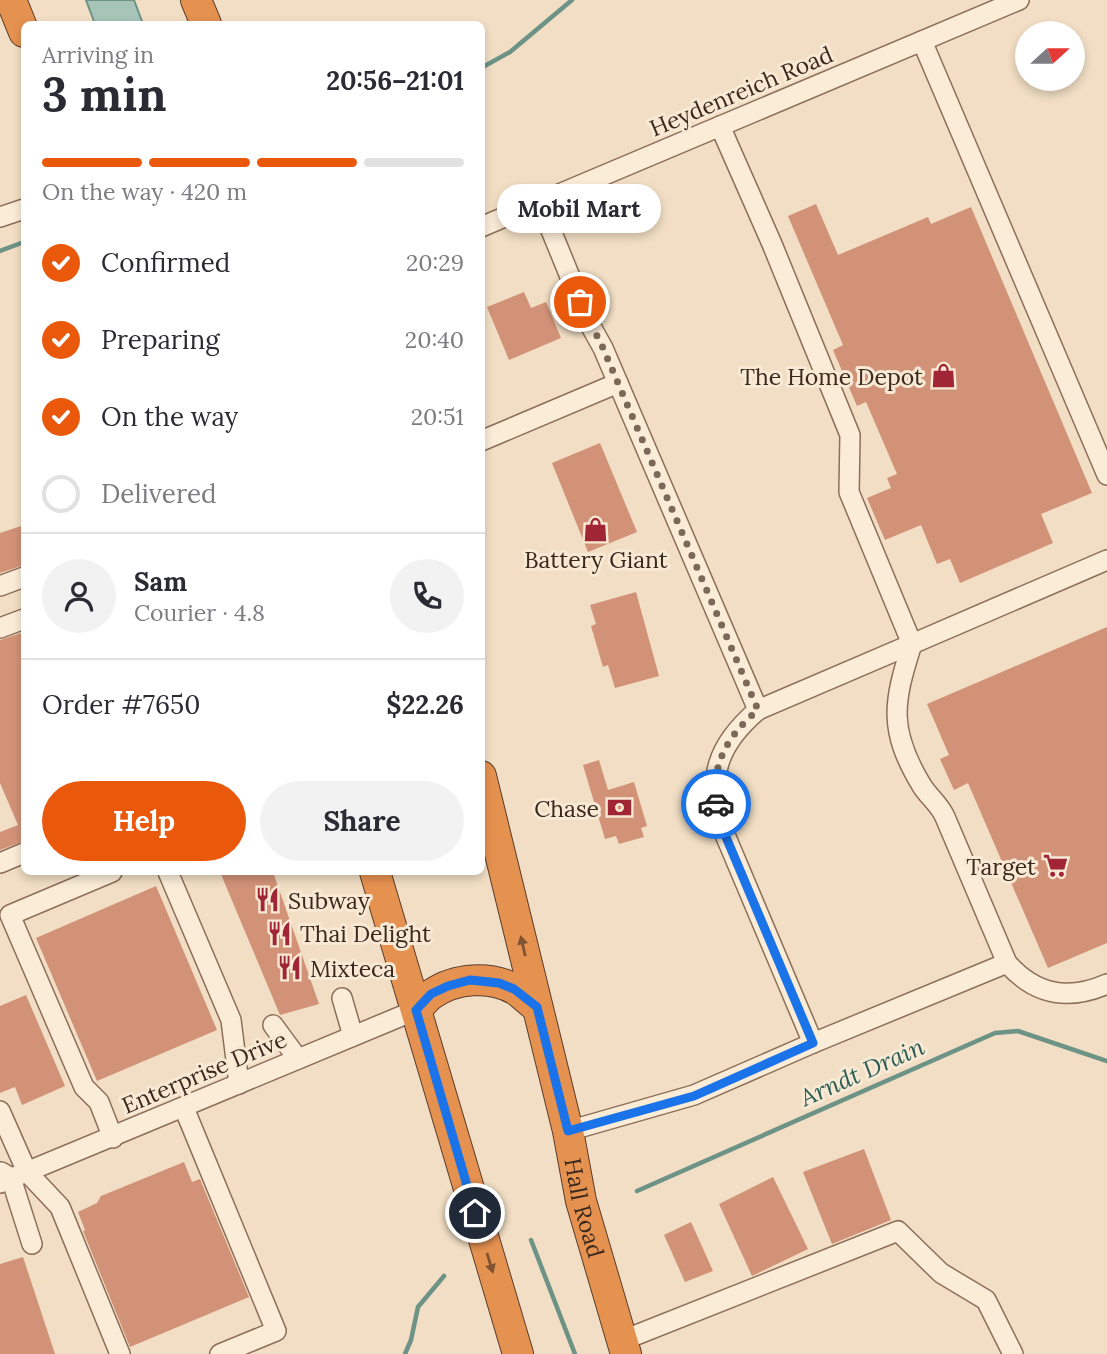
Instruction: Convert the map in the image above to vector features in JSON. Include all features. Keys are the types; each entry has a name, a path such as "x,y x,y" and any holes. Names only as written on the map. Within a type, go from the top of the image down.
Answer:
{"highway":[{"path":"11,0 21,25"},
{"path":"196,0 205,21"},
{"name":"Hall Road","path":"485,791 568,1131 581,1200 624,1348"},
{"path":"376,875 518,1354"},
{"path":"416,1010 431,994 470,980 488,980 507,986 537,1007"}],"street":[{"name":"Heydenreich Road","path":"485,225 1019,0"},
{"path":"922,41 1107,475"},
{"path":"720,127 772,244 850,435 849,492 912,644 896,701 901,740 914,772 946,817 1007,963 1020,978 1056,993 1086,992 1107,984"},
{"path":"539,201 589,323 618,383 758,710"},
{"path":"0,217 21,210"},
{"path":"485,439 618,383"},
{"path":"813,1043 723,830 716,804 715,776 722,753 736,731 758,710 1107,561"},
{"path":"0,586 21,579"},
{"path":"0,628 21,620"},
{"path":"0,863 21,854"},
{"path":"105,875 10,915 84,1087 99,1102 113,1138"},
{"path":"169,875 231,1020 239,1084"},
{"path":"568,1131 694,1096 813,1043 1007,963"},
{"path":"342,998 353,1036"},
{"name":"Enterprise Drive","path":"10,1176 113,1138 416,1010"},
{"path":"273,1025 298,1059"},
{"path":"184,1108 275,1331 220,1354"},
{"path":"0,1111 10,1176 32,1244"},
{"path":"10,1176 60,1207 120,1354"},
{"path":"624,1348 898,1231 941,1273 986,1300 1013,1354"}],"shaded area":[{"path":"86,0 134,0 142,21 94,21"}],"building":[{"name":"The Home Depot","path":"816,204 838,255 928,217 931,224 971,207 1092,493 1041,514 1053,543 960,583 950,559 937,564 921,525 885,540 867,498 891,488 887,478 897,474 866,402 857,406 833,350 843,345 788,216"},
{"path":"524,292 531,308 546,302 561,338 509,360 487,307"},
{"path":"600,443 637,532 588,552 552,463"},
{"path":"21,526 21,566 0,573 0,533"},
{"path":"636,592 659,676 615,688 608,665 603,667 591,626 596,624 590,605"},
{"name":"Target","path":"1107,627 1107,943 1048,968 968,783 954,790 940,759 949,755 927,704"},
{"path":"21,633 21,842 0,850 0,832 18,825 0,783 0,640"},
{"name":"Chase","path":"599,760 608,790 634,782 647,826 641,828 644,837 619,844 616,836 605,839 583,765"},
{"path":"221,875 274,875 319,1004 280,1015"},
{"path":"156,886 217,1030 97,1081 36,938"},
{"path":"26,995 65,1086 22,1105 15,1087 0,1093 0,1006"},
{"path":"864,1149 891,1220 832,1244 803,1172"},
{"path":"184,1162 192,1182 200,1179 249,1297 130,1347 83,1231 85,1230 78,1212 97,1203 101,1196"},
{"path":"773,1177 808,1249 752,1276 719,1204"},
{"path":"691,1222 713,1271 685,1282 664,1235"},
{"path":"23,1257 55,1354 0,1354 0,1264"}],"waterway":[{"path":"485,66 510,52 572,0"},
{"path":"0,251 21,243"},
{"name":"Arndt Drain","path":"637,1191 995,1033 1018,1031 1107,1061"},
{"path":"531,1240 575,1354"},
{"name":"Arndt Drain","path":"405,1354 418,1307 444,1276"}],"way so far":[{"path":"580,302 603,348 758,710 731,738 717,764 716,804"}],"place":[{"name":"Mobil Mart","path":"580,302"},
{"name":"The Home Depot","path":"943,376"},
{"name":"Battery Giant","path":"596,529"},
{"name":"Chase","path":"619,808"},
{"name":"Target","path":"1056,866"},
{"name":"Subway","path":"268,900"},
{"name":"Thai Delight","path":"280,933"},
{"name":"Mixteca","path":"290,968"}],"route":[{"path":"475,1213 416,1010 431,994 470,980 488,980 514,989 537,1007 568,1131 694,1096 813,1043 723,830 716,804"}]}
